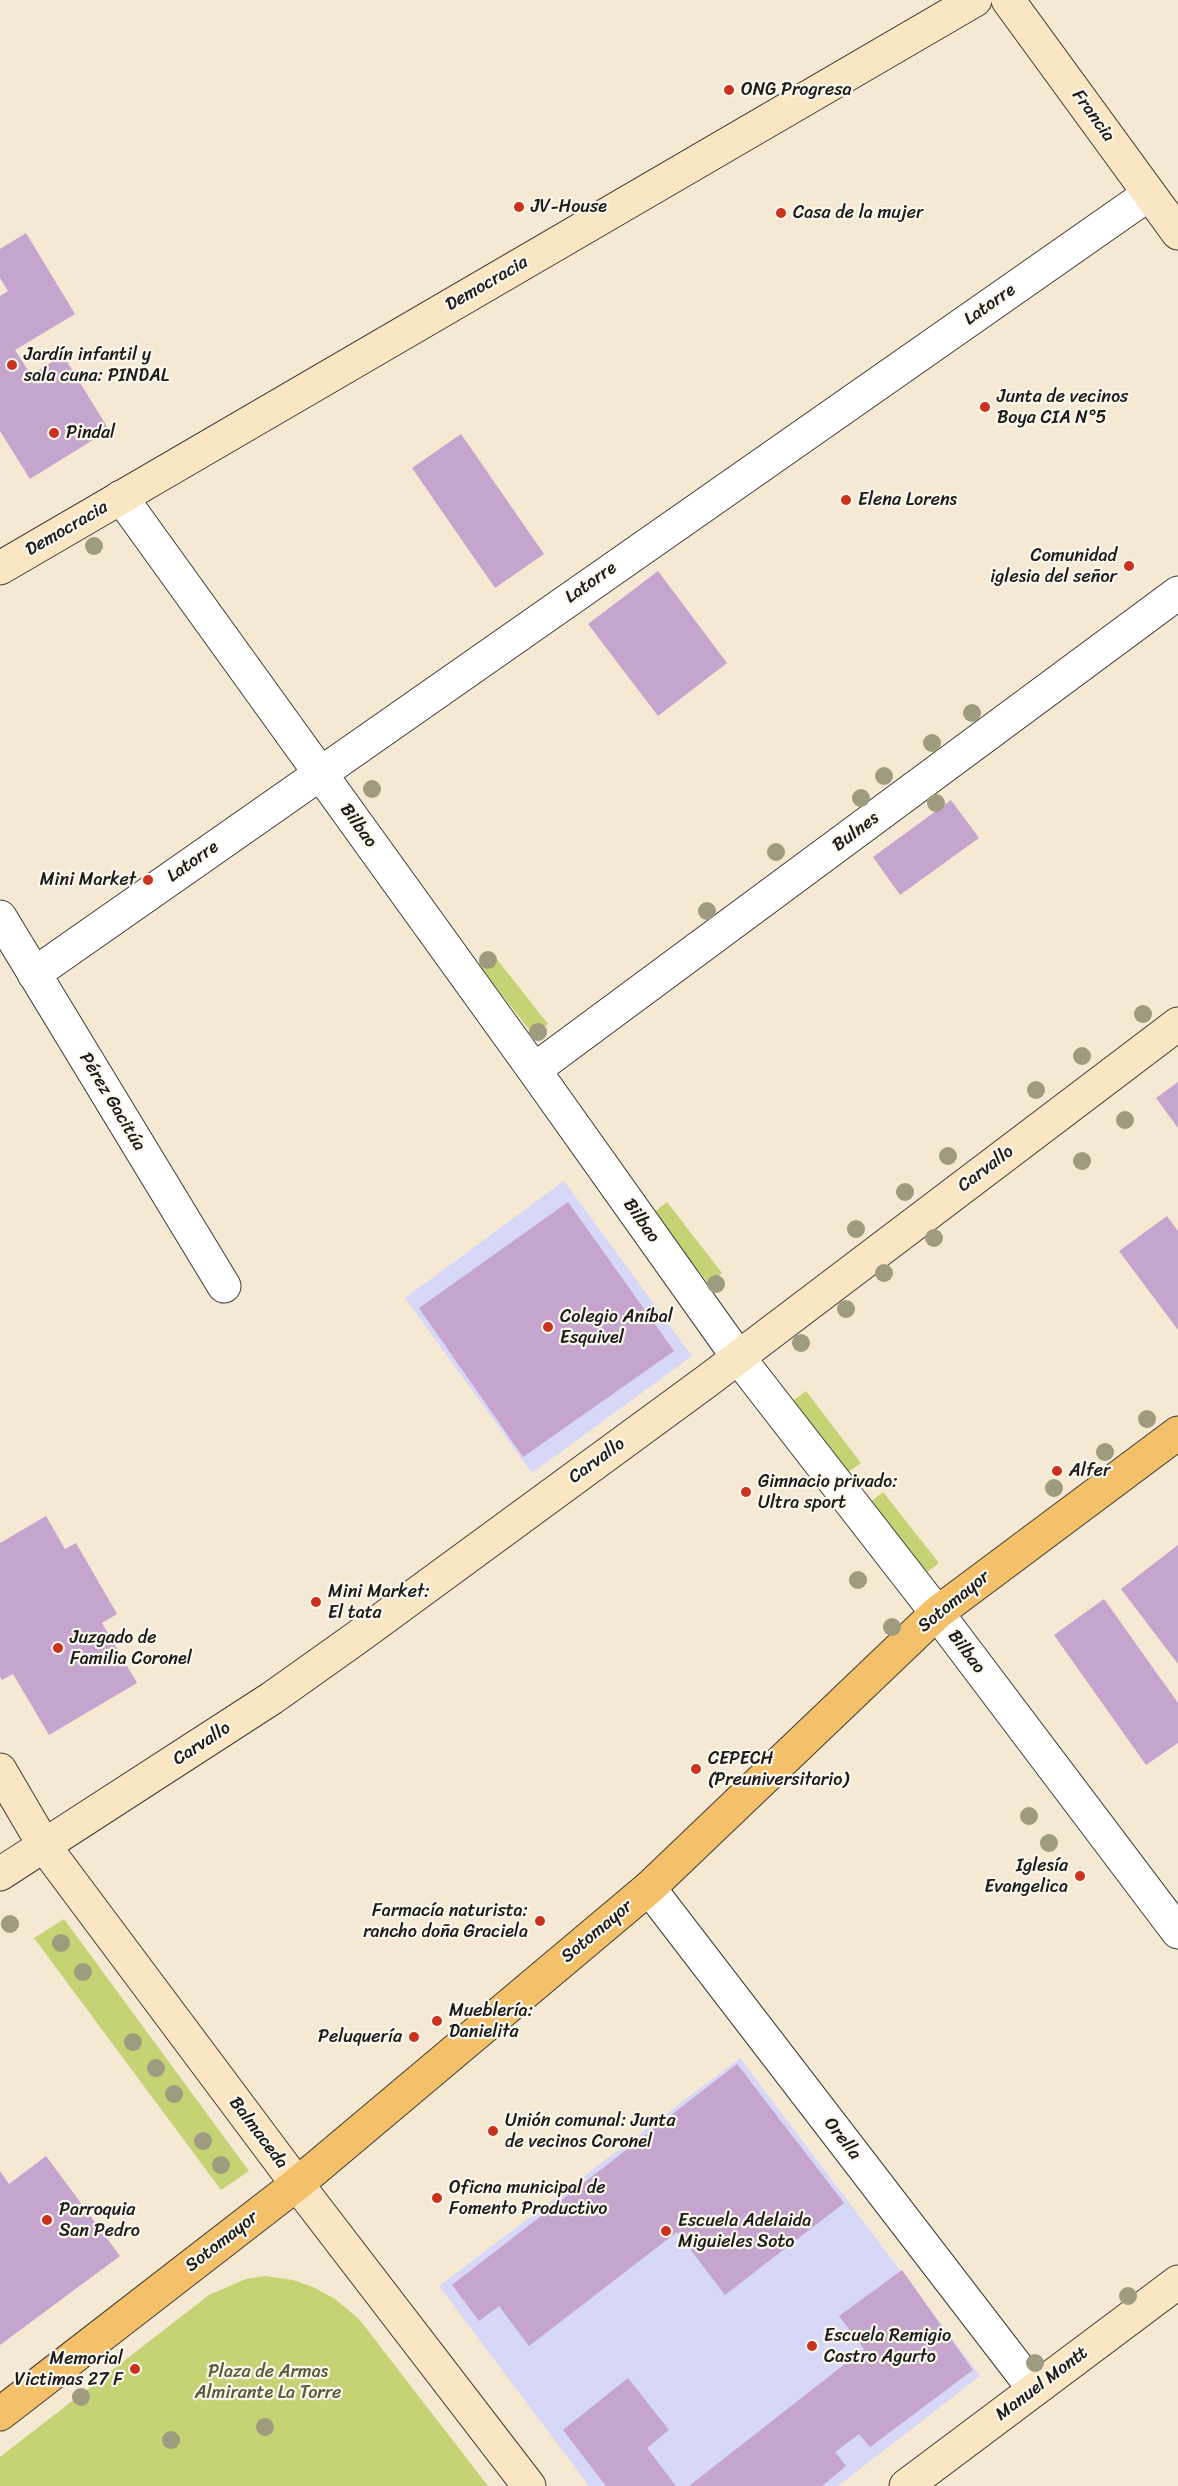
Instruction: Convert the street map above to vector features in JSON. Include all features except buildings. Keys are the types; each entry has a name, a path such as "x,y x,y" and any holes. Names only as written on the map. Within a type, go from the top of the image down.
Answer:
{"main road":[{"name":"Democracia","path":"0,568 975,0"},
{"name":"Francia","path":"1008,0 1178,233"},
{"name":"Carvallo","path":"0,1874 272,1698 738,1357 1178,1024"},
{"name":"Sotomayor","path":"0,2414 297,2184 649,1888 937,1613 1178,1433"},
{"name":"Balmaceda","path":"0,1770 45,1847 297,2184 530,2486"},
{"name":"Manuel Montt","path":"906,2486 1178,2282"}],"street":[{"name":"Latorre","path":"34,974 1149,194"},
{"name":"Bilbao","path":"121,497 738,1357 937,1613 1178,1932"},
{"name":"Bulnes","path":"534,1070 1178,594"},
{"name":"Pérez Gacitúa","path":"0,917 224,1286"},
{"name":"Orella","path":"649,1888 1034,2390"}],"shaded area":[{"name":"Colegio Aníbal Esquivel","path":"564,1181 692,1356 532,1473 405,1298"},
{"path":"740,2058 980,2376 838,2486 589,2486 439,2286"}],"green space":[{"path":"492,953 548,1024 534,1036 478,964"},
{"path":"667,1202 722,1273 709,1284 653,1213"},
{"path":"806,1391 861,1463 847,1473 791,1402"},
{"path":"883,1492 939,1563 925,1574 869,1503"},
{"path":"64,1919 249,2171 221,2190 34,1938"},
{"name":"Plaza de Armas Almirante La Torre","path":"265,2276 293,2280 313,2287 335,2299 359,2319 488,2486 0,2486 0,2457 209,2295 246,2279"}],"place":[{"name":"ONG Progresa","path":"729,90"},
{"name":"JV-House","path":"519,207"},
{"name":"Casa de la mujer","path":"781,213"},
{"name":"Jardín infantil y sala cuna: PINDAL","path":"12,365"},
{"name":"Junta de vecinos Boya CIA N°5","path":"985,407"},
{"name":"Pindal","path":"54,433"},
{"name":"Elena Lorens","path":"846,500"},
{"name":"Comunidad iglesia del señor","path":"1129,566"},
{"name":"Mini Market","path":"148,880"},
{"name":"Colegio Aníbal Esquivel","path":"548,1327"},
{"name":"Alfer","path":"1057,1471"},
{"name":"Gimnacio privado: Ultra sport","path":"746,1492"},
{"name":"Mini Market: El tata","path":"316,1602"},
{"name":"Juzgado de Familia Coronel","path":"58,1648"},
{"name":"CEPECH (Preuniversitario)","path":"696,1769"},
{"name":"Iglesía Evangelica","path":"1080,1876"},
{"name":"Farmacía naturista: rancho doña Graciela","path":"540,1921"},
{"name":"Mueblería: Danielita","path":"437,2021"},
{"name":"Peluquería","path":"414,2037"},
{"name":"Unión comunal: Junta de vecinos Coronel","path":"493,2131"},
{"name":"Oficna municipal de Fomento Productivo","path":"437,2198"},
{"name":"Parroquia San Pedro","path":"47,2220"},
{"name":"Escuela Adelaida Miguieles Soto","path":"666,2231"},
{"name":"Escuela Remigio Castro Agurto","path":"812,2346"},
{"name":"Memorial Victimas 27 F","path":"135,2369"}]}
